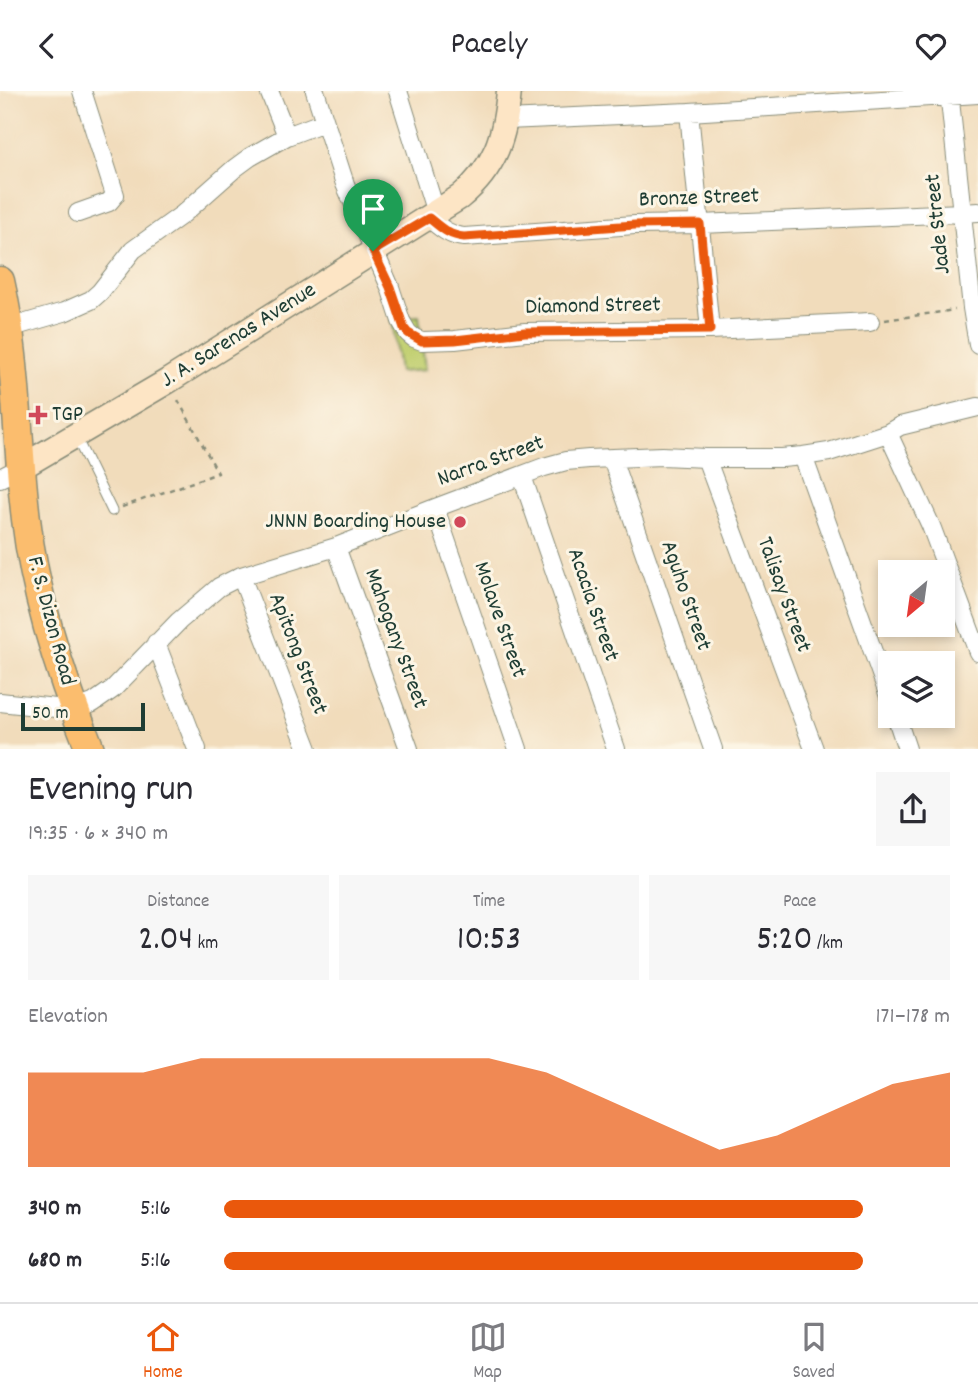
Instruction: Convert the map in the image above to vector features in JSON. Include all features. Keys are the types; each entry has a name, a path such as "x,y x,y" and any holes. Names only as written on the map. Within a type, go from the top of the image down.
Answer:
{"main road":[{"name":"J. A. Sarenas Avenue","path":"10,473 168,381 460,197 485,172 501,139 509,91"},
{"name":"F. S. Dizon Road","path":"0,281 15,378 10,473 26,521 39,596 74,710 90,749"}],"street":[{"path":"78,213 109,202 115,195 82,91"},
{"path":"269,91 288,136"},
{"name":"Diamond Street","path":"315,91 345,184 390,287 404,328 422,341 525,332 710,330 870,322"},
{"path":"398,91 432,215"},
{"name":"Jade Street","path":"950,94 970,213 972,308 978,345"},
{"path":"506,120 978,94"},
{"path":"689,112 710,330"},
{"path":"9,328 64,312 91,300 133,250 183,214 243,162 288,136 324,122"},
{"name":"Bronze Street","path":"432,215 447,232 455,237 464,237 635,225 970,213"},
{"name":"Narra Street","path":"74,710 93,703 113,688 179,621 219,587 241,576 336,547 566,461 662,456 803,456 888,433 900,426 978,407"},
{"path":"888,433 931,526 978,652"},
{"path":"803,456 878,666"},
{"name":"Talisay Street","path":"706,458 814,749"},
{"name":"Aguho Street","path":"612,459 713,749"},
{"name":"Acacia Street","path":"522,476 616,749"},
{"name":"Molave Street","path":"435,508 518,749"},
{"name":"Mahogany Street","path":"336,547 409,749"},
{"name":"Apitong Street","path":"241,576 308,749"},
{"path":"156,643 197,749"},
{"path":"0,702 74,710"},
{"path":"900,728 908,749"}],"lane":[{"path":"75,436 112,511"}],"path":[{"path":"870,322 972,308"},
{"path":"112,511 218,473 168,381"}],"green space":[{"path":"419,316 425,370 399,372 392,318"}],"place":[{"name":"TGP","path":"38,415"},
{"name":"JNNN Boarding House","path":"460,522"}],"route":[{"path":"429,218 455,237 635,225 700,224 710,330 525,332 422,341 414,338 404,328 390,287 373,251 429,218"}]}
